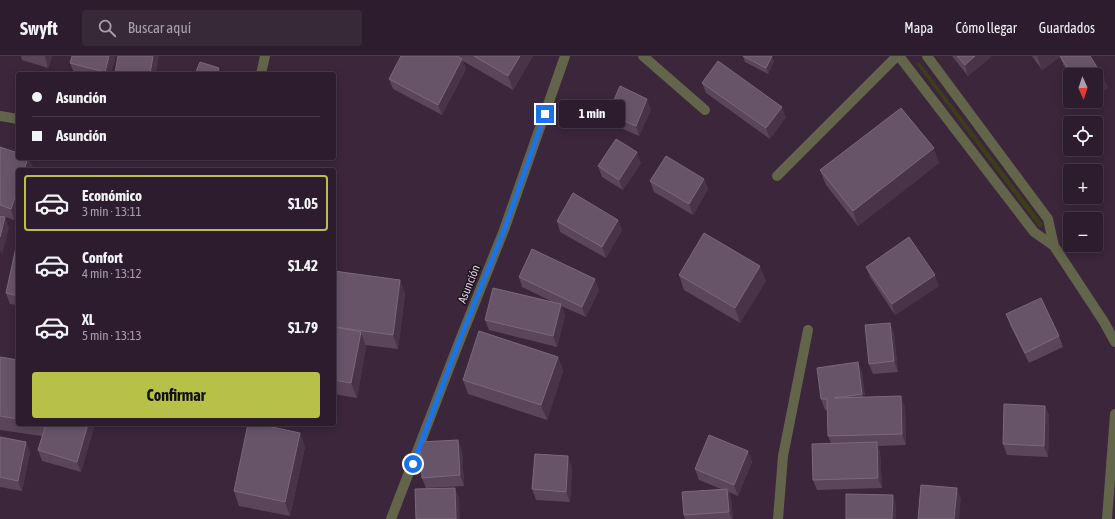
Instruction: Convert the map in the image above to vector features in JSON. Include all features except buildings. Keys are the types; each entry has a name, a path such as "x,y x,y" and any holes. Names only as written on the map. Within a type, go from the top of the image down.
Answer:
{"street":[{"path":"261,72 264,56"},
{"name":"Asunción","path":"391,519 458,344 504,230 565,56"},
{"path":"643,56 705,110"},
{"path":"777,176 898,56 1034,232 1054,246"},
{"path":"927,56 1048,220 1054,246 1104,322 1115,342"},
{"path":"0,116 16,119"},
{"path":"778,519 783,456 808,330"},
{"path":"1107,519 1115,414"}],"green space":[{"path":"917,62 920,63 1043,224 1041,228 917,65"}],"route":[{"path":"413,464 458,344 504,230 545,114"}]}
